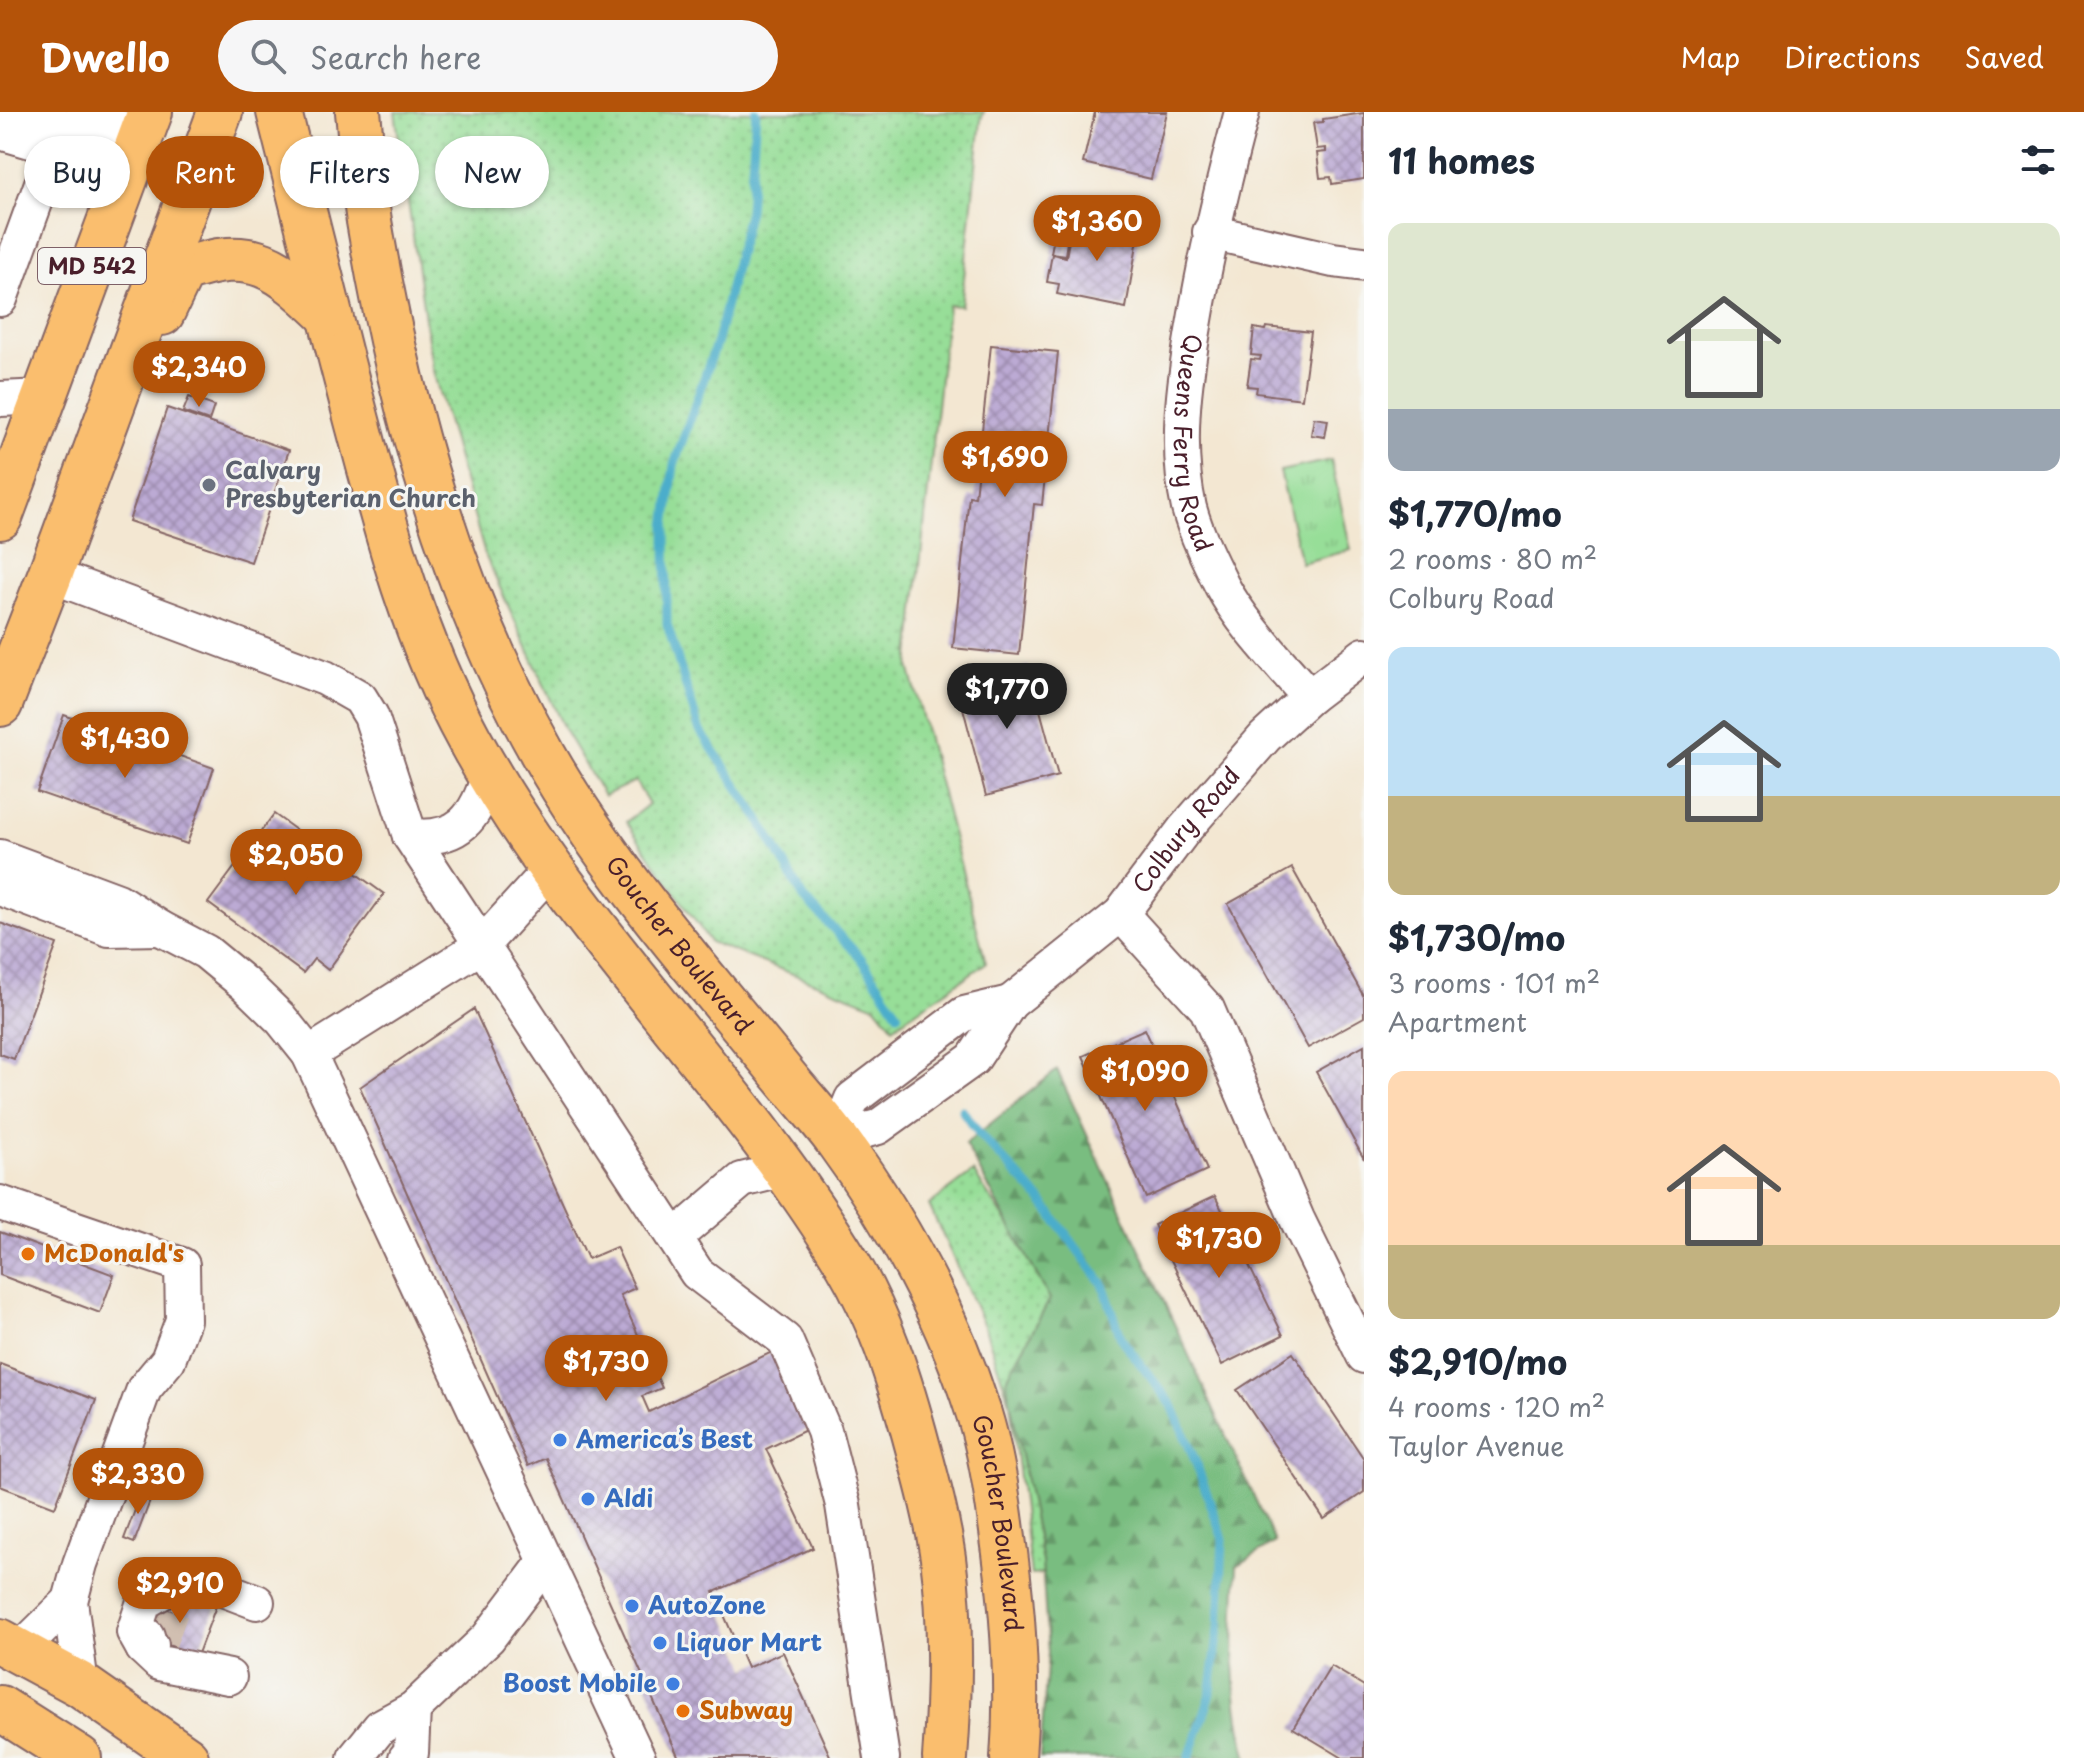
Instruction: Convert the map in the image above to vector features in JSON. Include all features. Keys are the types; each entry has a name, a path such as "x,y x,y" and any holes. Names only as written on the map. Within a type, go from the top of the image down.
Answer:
{"main road":[{"name":"MD 542","path":"0,704 220,112"},
{"path":"279,112 384,528 413,615 442,686 508,807 551,869 786,1169 850,1267 879,1324 908,1409 943,1556 949,1621 945,1758"},
{"name":"Goucher Boulevard","path":"358,112 369,219 419,452 458,571 506,682 544,757 595,839 836,1138 927,1284 963,1368 981,1418 996,1490 1011,1594 1017,1670 1013,1758"},
{"name":"MD 542","path":"130,164 146,122"},
{"path":"130,191 183,210"},
{"name":"MD 542","path":"0,517 114,208"},
{"path":"99,441 182,271 228,258 264,264 288,276 329,315"},
{"path":"786,1169 836,1138"},
{"path":"10,1646 81,1685 186,1758"},
{"path":"0,1708 79,1758"}],"street":[{"path":"14,112 66,127 146,122"},
{"name":"Queens Ferry Road","path":"1242,112 1210,232 1186,367 1182,463 1190,510 1224,589 1309,697"},
{"path":"0,132 24,139"},
{"path":"0,299 33,208"},
{"path":"1210,232 1364,264"},
{"path":"0,399 44,397"},
{"path":"50,575 325,678 360,698 371,716 410,836 697,1273 785,1340 824,1431 843,1505 882,1758"},
{"name":"Colbury Road","path":"836,1138 878,1127 973,1059 1010,1003 1121,914 1210,798 1265,737 1309,697 1364,655"},
{"path":"410,836 435,835 464,825 482,798 489,775"},
{"path":"0,857 118,901 206,952 281,1019 309,1054 638,1758"},
{"path":"309,1054 481,946 551,869"},
{"path":"0,888 109,929 160,928"},
{"path":"1121,914 1207,1009 1297,1219 1364,1356"},
{"name":"Colbury Road","path":"836,1138 852,1099 964,1014 1010,1003"},
{"path":"674,1238 742,1180 786,1169"},
{"path":"0,1203 182,1265 183,1320 168,1360 144,1389 80,1564 70,1601 81,1685"},
{"path":"355,1758 380,1727 413,1709 488,1638 546,1561"},
{"path":"10,1646 70,1601"},
{"path":"229,1677 159,1663 161,1616 257,1602"},
{"path":"406,1758 411,1753 413,1709"}],"green space":[{"path":"395,112 984,112 961,306 948,305 909,666 986,963 893,1027 876,1006 710,942 626,822 649,804 635,781 604,796 565,731 485,555 432,367 409,208 419,208 419,136 398,136"},
{"path":"1331,460 1351,550 1301,563 1280,471"},
{"path":"1057,1070 1275,1542 1237,1566 1235,1687 1248,1758 1040,1758 1048,1653 1042,1562 1006,1380 1050,1299 965,1144"},
{"path":"973,1172 1108,1371 1174,1564 1031,1575 1010,1403 985,1328 929,1205"}],"building":[{"path":"1095,112 1167,112 1151,179 1083,163"},
{"path":"1364,113 1364,179 1332,184 1331,177 1320,178 1317,153 1326,152 1326,148 1317,149 1313,123"},
{"path":"1073,220 1140,227 1126,308 1057,294 1059,284 1047,282 1052,254 1066,257"},
{"path":"1056,226 1069,229 1065,255 1051,253"},
{"path":"1266,327 1311,332 1302,399 1256,393 1257,387 1247,386 1251,359 1260,360 1261,356 1251,355 1254,328 1265,330"},
{"path":"991,345 1058,352 1042,505 1034,504 1019,655 953,648 969,496 975,497"},
{"path":"189,397 214,406 209,421 183,412"},
{"name":"Calvary Presbyterian Church","path":"167,408 289,450 251,562 129,521"},
{"path":"1314,418 1328,420 1325,437 1311,435"},
{"path":"1028,666 1058,776 986,796 957,685"},
{"path":"64,715 214,768 187,844 37,792"},
{"path":"274,814 384,894 328,970 314,959 303,973 208,903"},
{"path":"1292,868 1364,997 1364,1017 1308,1048 1228,904"},
{"path":"0,923 57,944 14,1059 0,1054"},
{"path":"474,1009 588,1259 616,1247 635,1288 620,1295 662,1388 642,1396 649,1412 776,1350 812,1427 766,1449 813,1548 714,1592 747,1668 783,1652 831,1758 679,1758 546,1458 528,1466 360,1087"},
{"path":"1145,1029 1207,1170 1146,1198 1083,1056"},
{"path":"1364,1045 1364,1159 1316,1072"},
{"path":"1215,1196 1283,1335 1222,1365 1154,1225"},
{"name":"McDonald's","path":"0,1232 114,1275 100,1313 0,1275"},
{"path":"1293,1353 1364,1459 1364,1492 1324,1519 1237,1390"},
{"path":"0,1364 96,1400 55,1507 0,1486"},
{"path":"143,1489 153,1493 134,1543 124,1539"},
{"path":"187,1595 216,1606 197,1656 139,1633 150,1604 180,1614"},
{"path":"1331,1666 1364,1686 1364,1758 1343,1758 1293,1728"}],"waterway":[{"path":"756,112 749,210 717,341 674,465 666,527 667,624 699,729 758,817 804,898 861,958 898,1014"},
{"path":"962,1110 981,1136 1041,1200 1103,1284 1122,1340 1172,1405 1223,1539 1219,1628 1210,1697 1189,1758"}],"tunnel":[{"path":"160,1641 171,1611"}],"place":[{"name":"Calvary Presbyterian Church","path":"209,485"},
{"name":"McDonald's","path":"28,1254"},
{"name":"America’s Best","path":"560,1440"},
{"name":"Aldi","path":"588,1499"},
{"name":"AutoZone","path":"632,1606"},
{"name":"Liquor Mart","path":"660,1643"},
{"name":"Boost Mobile","path":"673,1684"},
{"name":"Subway","path":"683,1711"}]}
